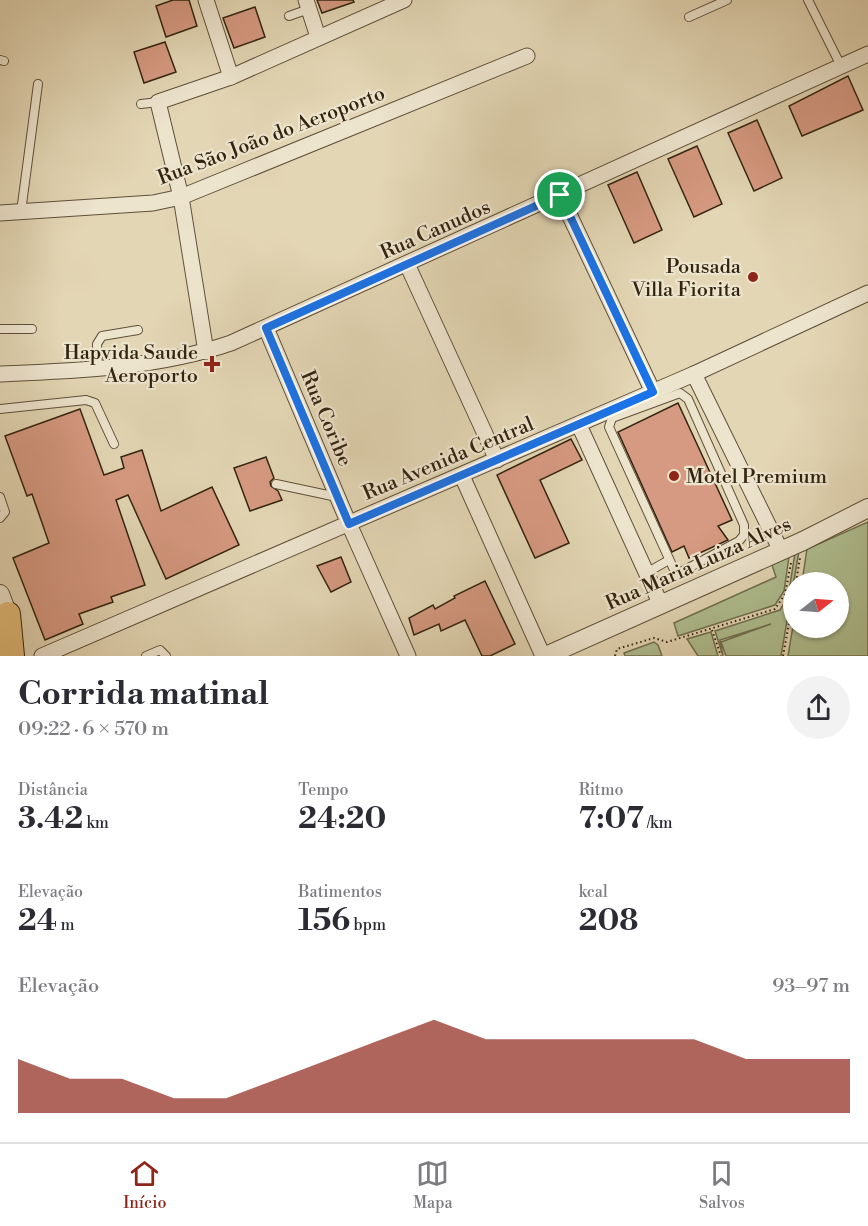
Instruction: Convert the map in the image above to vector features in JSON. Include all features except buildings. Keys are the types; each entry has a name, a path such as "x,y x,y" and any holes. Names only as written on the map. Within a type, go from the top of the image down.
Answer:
{"highway":[{"path":"4,604 12,656"}],"street":[{"path":"206,0 231,77"},
{"path":"206,352 181,197 158,102 231,77 404,0"},
{"path":"308,5 318,38"},
{"name":"Rua Canudos","path":"0,374 58,372 146,362 206,352 266,328 868,54"},
{"name":"Rua São João do Aeroporto","path":"0,213 143,204 181,197 527,56"},
{"path":"560,195 653,392"},
{"path":"407,264 497,460"},
{"name":"Rua Avenida Central","path":"42,656 579,425 868,293"},
{"name":"Rua Coribe","path":"266,328 408,656"},
{"path":"694,374 786,557"},
{"path":"579,425 661,605"},
{"path":"462,476 544,656"},
{"name":"Rua Maria Luiza Alves","path":"544,656 661,605 786,557 802,541 868,508"},
{"path":"4,604 22,656"}],"lane":[{"path":"689,16 727,0"},
{"path":"808,0 841,66"},
{"path":"289,16 308,5"},
{"path":"21,212 38,84"},
{"path":"141,104 158,102"},
{"path":"0,329 32,329"},
{"path":"98,367 97,344 102,336 138,330"},
{"path":"653,587 739,541 745,528 688,399 680,393 612,418 609,423 610,430 676,574"},
{"path":"0,409 86,400 95,403 114,444"},
{"path":"276,484 338,498"},
{"path":"0,497 5,512 0,518"},
{"path":"646,573 669,560"},
{"path":"146,656 160,650 166,656"}],"path":[{"path":"797,572 802,541"},
{"path":"615,656 617,649 654,638 667,642 778,606 787,590 786,557"},
{"path":"712,629 721,656"},
{"path":"783,656 786,638"}],"green space":[{"path":"868,522 868,656 788,656 791,638 849,638 849,572 804,572 807,549"},
{"path":"799,551 795,572 792,572 795,553"},
{"path":"789,557 787,572 783,572 783,593 775,605 678,636 674,623 776,577 772,565"},
{"path":"783,605 784,638 781,656 726,656 721,642 771,624 720,640 723,656 715,631 780,610"},
{"path":"711,632 718,656 698,656 687,639"},
{"path":"654,642 658,645 662,656 625,656 624,653"}],"place":[{"name":"Pousada Villa Fiorita","path":"753,277"},
{"name":"Hapvida Saude Aeroporto","path":"212,364"},
{"name":"Motel Premium","path":"674,476"}],"route":[{"path":"560,195 653,392 349,524 266,328 560,195"}]}
